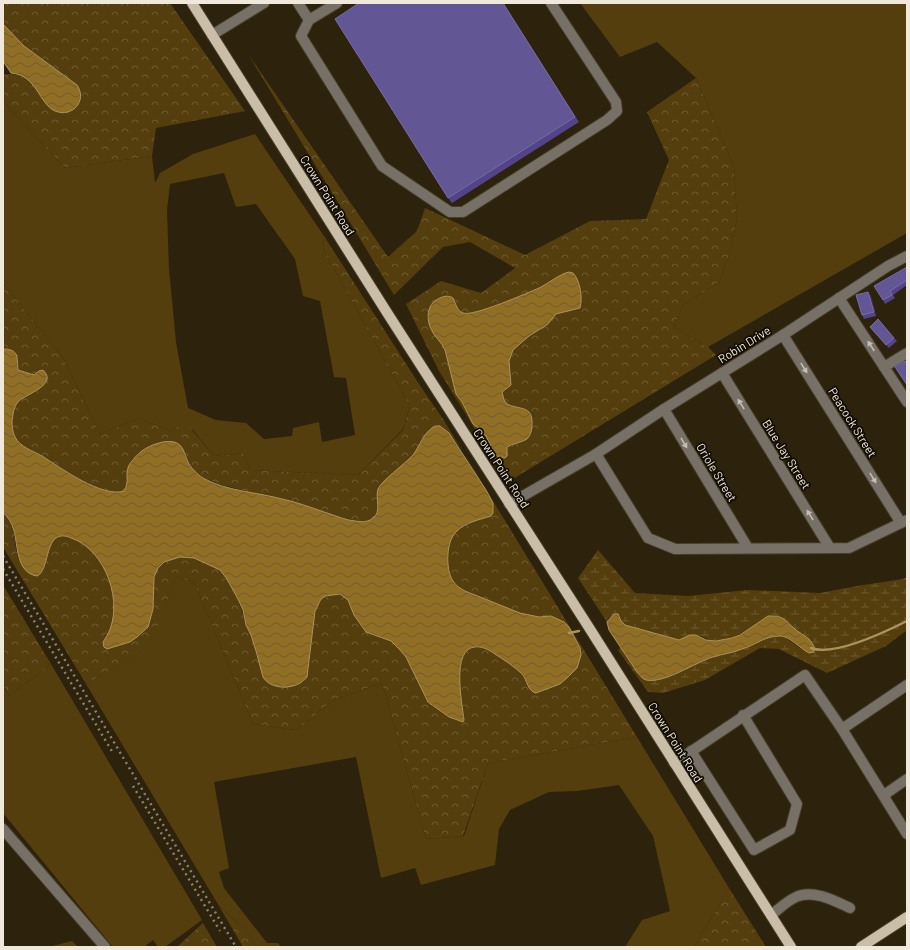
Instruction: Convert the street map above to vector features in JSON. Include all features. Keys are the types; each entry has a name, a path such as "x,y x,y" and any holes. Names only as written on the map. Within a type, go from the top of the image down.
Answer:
{"main road":[{"name":"Crown Point Road","path":"192,3 386,311 791,947"},
{"path":"861,947 907,917"}],"street":[{"path":"212,35 264,3"},
{"path":"298,3 309,20"},
{"path":"337,3 309,20 302,36 382,166 450,212 463,212 607,120 617,110 616,102 551,3"},
{"name":"Robin Drive","path":"510,504 596,454 888,266 907,256"},
{"path":"839,298 907,402"},
{"name":"Peacock Street","path":"783,335 904,521"},
{"path":"884,367 907,353"},
{"name":"Blue Jay Street","path":"722,373 830,548"},
{"name":"Oriole Street","path":"664,409 748,548"},
{"path":"596,454 648,538 675,549 849,548 904,521"},
{"path":"674,763 691,750 805,675 842,729 907,834"},
{"path":"842,729 907,685"},
{"path":"691,750 754,850 790,830 797,804 744,715"},
{"path":"884,795 907,779"},
{"path":"3,829 105,947"},
{"path":"771,915 796,897 804,894 836,901 850,908"}],"green space":[{"path":"3,3 170,3 245,111 156,128 152,156 65,168 3,101 3,75 11,74 23,77 38,90 46,102 80,103 81,93 77,85 24,46 3,24"},
{"path":"580,3 907,3 907,233 708,347 674,327 683,305 719,282 729,256 737,219 734,166 696,78 657,42 620,57"},
{"path":"248,54 388,257 417,231 425,208 525,255 590,221 646,219 669,160 647,112 696,78 734,166 737,219 729,256 719,282 683,305 674,327 708,347 716,355 508,482 439,371 406,304 441,281 481,293 515,268 470,242 443,247 394,295"},
{"path":"3,101 65,168 152,156 155,183 160,173 193,154 255,134 324,236 323,249 410,406 403,429 358,475 250,470 243,453 214,456 192,429 192,419 170,431 139,418 100,434 62,356 3,283","holes":["224,173 236,207 256,204 295,259 303,296 320,301 334,377 346,378 355,435 322,442 319,422 293,428 292,436 264,439 246,423 216,420 188,408 176,342 169,269 167,210 170,184"]},
{"path":"324,236 443,419 464,454 454,439 440,426 429,429 414,454 404,465 381,484 378,490 378,507 376,515 370,520 360,522 219,484 196,473 187,458 185,451 139,452 128,468 127,485 124,491 115,492 104,490 81,480 24,447 14,436 12,420 16,404 25,396 40,388 47,379 37,373 34,375 18,370 18,366 9,349 3,349 3,283 62,356 100,434 139,418 170,431 192,418 192,430 214,456 243,453 250,470 358,475 403,430 410,406 323,249"},
{"path":"484,487 637,737 488,763 463,836 426,839 382,683 334,700 296,730 253,724 194,582 176,577 149,648 86,684 3,547 3,512 8,518 13,529 19,559 28,572 42,572 53,541 60,536 72,538 86,547 97,558 111,585 114,600 114,615 110,629 103,642 108,648 130,642 148,627 153,609 154,577 158,568 164,562 180,557 194,558 220,570 227,579 239,601 258,659 281,687 304,682 308,672 315,611 321,599 325,596 340,594 348,600 354,615 366,632 391,641 406,657 428,702 449,717 459,721 464,720 459,685 461,664 465,653 471,648 479,647 488,650 508,662 518,670 533,693 560,684 577,668 581,655 580,648 569,627 551,616 539,617 520,613 465,591 457,586 450,576 448,556 450,541 456,531 466,524 486,518 493,503"},
{"path":"598,550 635,593 688,596 748,590 820,593 903,579 907,577 907,630 886,646 827,673 779,649 760,648 705,680 663,693 648,692 618,650 621,647 642,677 646,680 650,680 683,671 712,657 744,649 766,638 777,636 785,637 804,651 809,639 777,615 771,615 737,636 716,641 701,636 679,640 625,625 621,621 618,614 609,618 607,622 578,578"},
{"path":"176,577 194,582 253,724 296,730 334,700 382,683 426,839 464,836 488,763 637,737 729,888 694,947 625,947 642,920 670,911 653,836 619,785 577,791 549,792 510,810 499,829 495,865 421,885 415,868 381,878 356,757 214,782 229,868 219,872 224,888 267,943 278,943 281,947 256,947 244,928 219,906 86,684 148,648"},
{"path":"3,585 51,664 9,696 3,682"},
{"path":"51,664 202,920 165,947 158,947 153,940 144,947 113,947 3,813 3,682 9,696"},
{"path":"729,888 766,947 694,947"},
{"path":"219,906 244,928 256,947 243,947"},
{"path":"203,923 217,947 177,947 178,946"},
{"path":"72,941 78,947 49,947"}],"water":[{"path":"3,24 24,46 77,85 81,97 76,107 67,112 61,113 55,111 45,102 27,79 20,75 11,73 3,61"},
{"path":"569,272 573,273 579,285 581,299 580,308 556,314 548,324 529,336 513,350 509,361 511,385 502,392 504,400 507,404 528,411 532,418 532,428 527,439 507,447 507,456 505,458 497,456 486,436 473,424 462,402 456,394 445,350 432,332 428,321 428,312 434,301 448,296 453,298 459,311 469,313 477,311 500,304 539,288 557,277"},
{"path":"3,349 12,350 15,352 18,370 34,375 43,370 47,375 47,380 44,385 18,402 15,407 12,424 17,440 27,448 82,481 105,490 115,492 124,491 127,484 128,466 139,453 146,448 169,441 181,446 188,462 196,473 203,478 221,486 291,501 349,520 361,522 367,521 376,515 378,509 377,493 380,485 413,455 424,436 431,428 440,426 449,433 493,503 493,513 491,516 464,525 453,535 448,555 450,576 457,586 465,591 520,613 539,617 551,616 564,622 569,627 580,648 581,655 577,668 560,684 536,693 531,690 524,676 509,663 480,647 475,647 468,650 463,657 460,666 460,690 463,722 449,717 428,702 406,657 391,641 366,632 354,615 348,600 340,594 325,596 321,599 315,611 307,677 297,684 278,687 267,682 263,677 251,635 246,625 243,610 227,579 220,570 194,558 180,557 164,562 158,568 154,577 153,609 148,627 130,642 107,649 104,647 103,642 110,630 114,601 106,573 99,560 89,549 78,541 61,536 52,542 41,573 37,576 30,574 25,570 19,558 13,528 10,520 3,512"},
{"path":"614,614 618,614 621,621 625,625 679,640 690,635 696,635 706,640 716,641 740,635 768,616 778,616 809,639 814,646 814,652 809,653 805,651 787,638 774,636 739,650 716,656 671,676 662,679 646,680 637,672 609,630 607,622"}],"building":[{"path":"359,3 503,3 575,117 448,198 335,19"},
{"path":"907,267 907,280 890,291 892,295 883,300 874,286"},
{"path":"868,292 874,312 862,315 856,295"},
{"path":"878,319 894,338 886,345 870,327"},
{"path":"905,361 907,365 907,385 895,367"}],"waterway":[{"path":"811,648 821,650 846,646 873,637 907,621"},
{"path":"569,633 579,631"}],"railway":[{"path":"3,556 236,947"},
{"path":"3,569 113,753"},
{"path":"133,786 220,931"}]}
